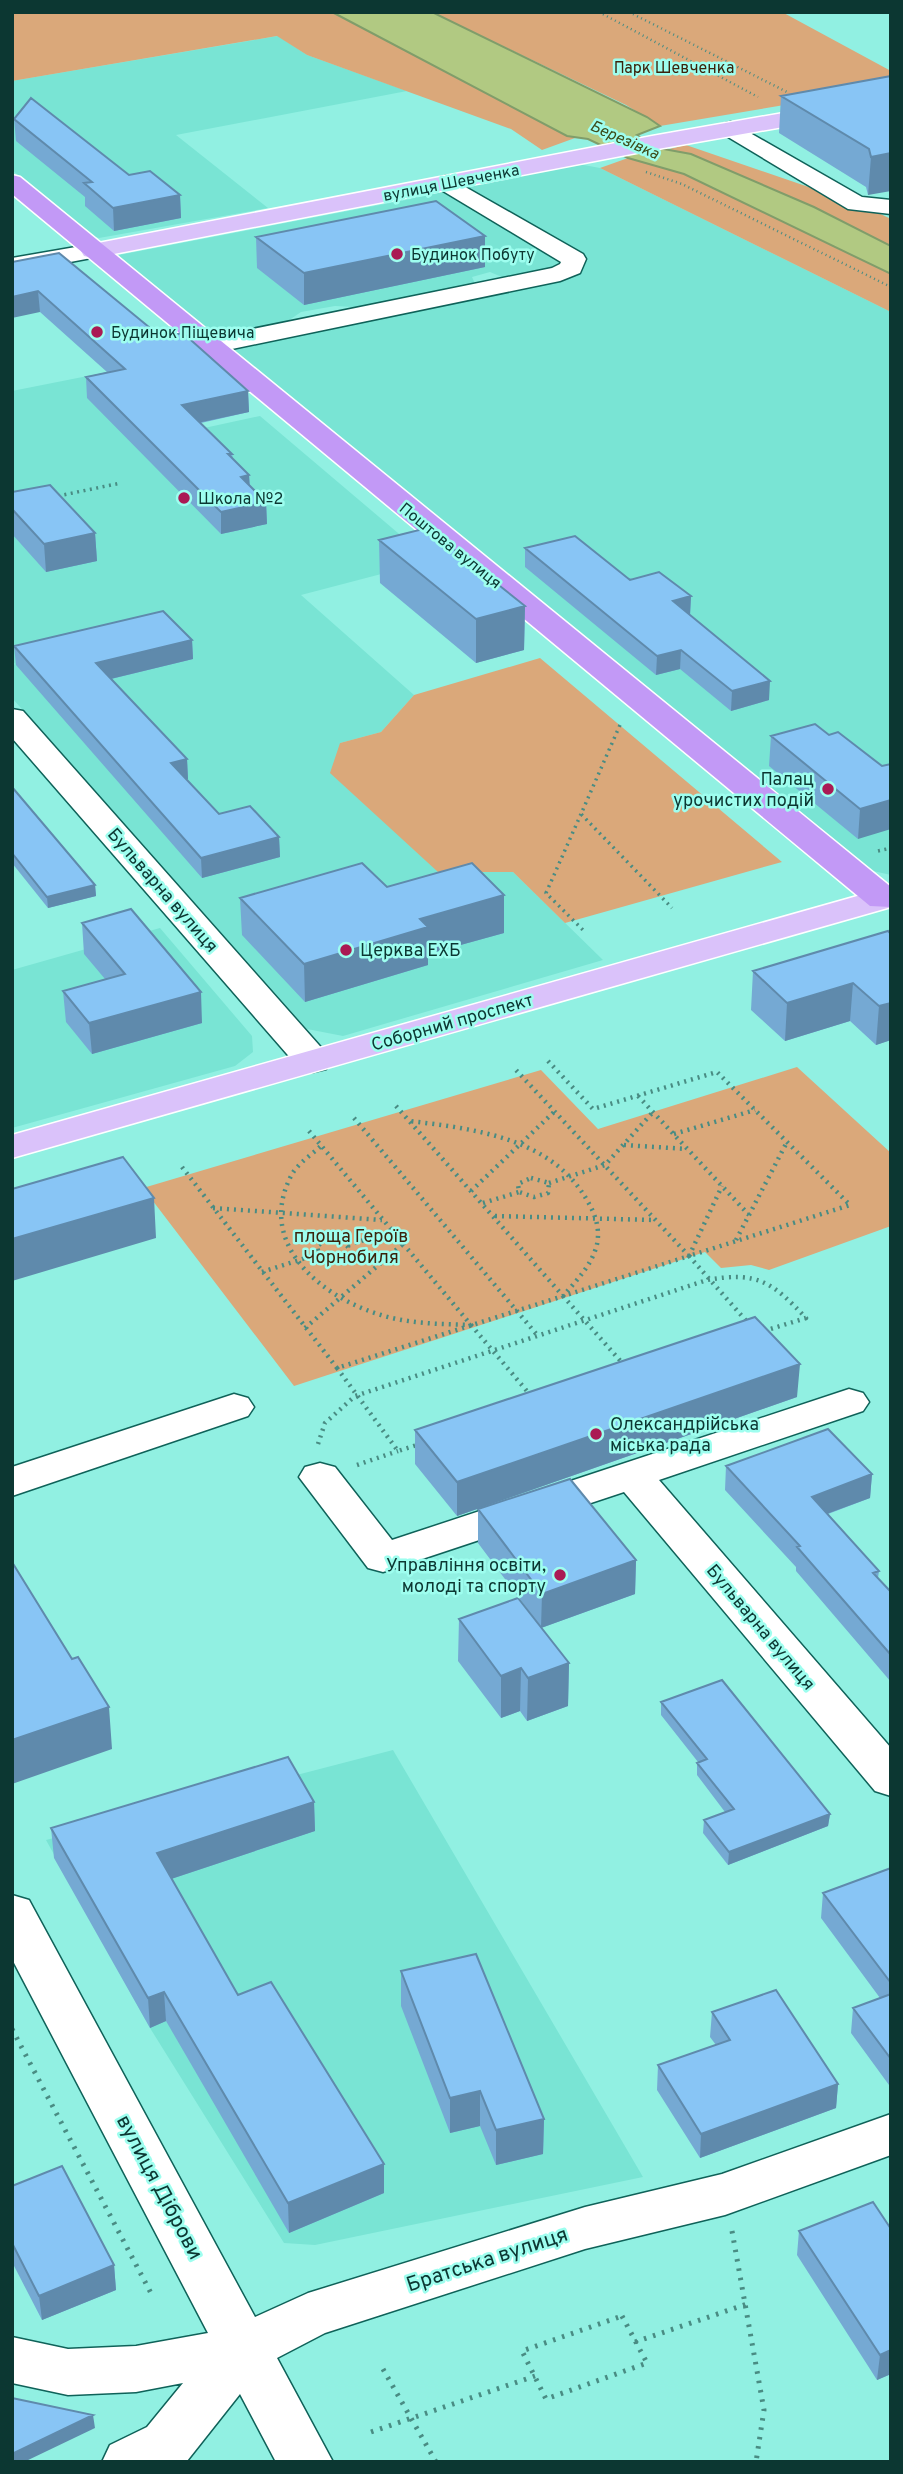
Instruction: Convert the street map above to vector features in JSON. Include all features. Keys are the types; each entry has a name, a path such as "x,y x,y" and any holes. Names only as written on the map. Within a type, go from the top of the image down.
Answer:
{"highway":[{"name":"Поштова вулиця","path":"12,182 208,346 888,901"}],"main road":[{"name":"вулиця Шевченка","path":"93,251 652,143 891,101"},
{"name":"Соборний проспект","path":"12,1147 888,901"}],"street":[{"path":"731,129 856,204 891,206"},
{"path":"208,346 560,274 571,268 574,259 446,183"},
{"name":"вулиця Шевченка","path":"12,266 93,251"},
{"name":"Бульварна вулиця","path":"12,718 313,1062"},
{"path":"320,1477 383,1559 849,1402"},
{"path":"12,1482 234,1407"},
{"name":"Бульварна вулиця","path":"632,1475 891,1779"},
{"name":"вулиця Діброви","path":"12,1913 204,2267 244,2349 305,2462"},
{"name":"Братська вулиця","path":"130,2462 167,2444 244,2349 308,2316 585,2228 725,2194 891,2134"},
{"path":"12,2360 68,2372 95,2371 136,2369 244,2349"}],"path":[{"path":"599,12 763,99"},
{"path":"629,12 791,94"},
{"path":"643,171 682,184 891,287"},
{"path":"53,497 121,483"},
{"path":"585,932 546,892 618,729"},
{"path":"581,814 672,908"},
{"path":"337,1368 850,1205 717,1072 593,1109 548,1061"},
{"path":"320,1477 317,1436 336,1410 355,1396 492,1350 707,1280 732,1275 759,1278 776,1285 806,1318 758,1333 707,1280 689,1256 516,1070"},
{"path":"638,1096 749,1215"},
{"path":"396,1106 632,1373"},
{"path":"674,1134 755,1110"},
{"path":"471,1191 555,1111"},
{"path":"519,1192 518,1184 525,1179 536,1178 549,1183 605,1166 653,1112"},
{"path":"354,1118 538,1336"},
{"path":"410,1121 460,1127 521,1143 543,1153 572,1176 596,1219 598,1243 587,1268 563,1296"},
{"path":"309,1131 538,1405"},
{"path":"735,1242 787,1142"},
{"path":"623,1145 687,1149"},
{"path":"321,1146 291,1175 279,1213 280,1234 295,1262 340,1298 372,1312 415,1323 471,1325"},
{"path":"182,1167 398,1451 423,1443"},
{"path":"482,1203 519,1192 528,1197 544,1196 550,1191 549,1183"},
{"path":"689,1256 722,1186"},
{"path":"213,1208 383,1220"},
{"path":"494,1216 655,1220"},
{"path":"318,1254 317,1246 323,1240 340,1240 348,1245 393,1231"},
{"path":"305,1328 403,1244"},
{"path":"262,1272 318,1254 339,1258 347,1253 348,1245"},
{"path":"12,2029 153,2297"},
{"path":"725,2194 747,2304 764,2410 756,2462"},
{"path":"635,2342 747,2304"},
{"path":"622,2316 635,2342 647,2363 546,2399 522,2351 622,2316"},
{"path":"383,2370 436,2462"},
{"path":"371,2432 535,2376"}],"shaded area":[{"path":"278,36 307,55 407,91 176,135 268,208 99,238 87,234 12,170 12,81"},
{"path":"573,163 600,168 891,312 891,875 864,869 222,346 550,280 580,258 459,186"},
{"path":"440,189 561,258 562,263 553,270 509,280 490,272 472,277 476,286 372,308 335,306 301,312 279,327 228,336 207,333 120,259 119,255 411,199 419,193"},
{"path":"128,368 195,430 260,416 431,561 301,595 414,695 381,732 340,743 438,872 513,872 603,960 343,1036 307,1029 12,698 12,666 15,664 12,661 12,391"},
{"path":"160,928 252,1036 253,1052 235,1066 12,1128 12,970"},
{"path":"393,1750 643,2177 315,2245 284,2243 150,2028 46,1840"}],"green space":[{"path":"12,12 332,12 575,138 542,150 511,129 307,55 277,36 12,81"},
{"name":"Парк Шевченка","path":"432,12 782,12 891,71 891,87 660,126 626,105"},
{"path":"686,145 864,206 891,219 891,246 814,207 669,149"},
{"path":"628,158 684,174 891,274 891,312 600,168"},
{"path":"540,658 782,862 565,923 513,872 438,872 330,773 340,743 381,732 414,695"},
{"name":"площа Героїв Чорнобиля","path":"797,1067 891,1153 891,1226 769,1270 751,1265 721,1268 705,1252 294,1386 143,1188 541,1070 598,1129"}],"water":[{"name":"Березівка","path":"332,12 432,12 647,117 660,126 637,135 653,147 691,154 814,207 891,246 891,274 684,174 628,158 588,139 567,136"}],"building":[{"path":"891,76 891,153 871,157 869,149 781,96"},
{"path":"31,98 129,175 150,171 180,195 113,208 84,183 92,182 14,119"},
{"path":"436,201 485,236 304,273 256,237"},
{"path":"59,253 161,337 183,333 248,391 182,405 232,454 228,454 249,475 241,477 266,502 221,512 86,377 125,369 38,291 12,297 12,262"},
{"path":"50,485 95,533 44,544 12,509 12,492"},
{"path":"427,528 525,606 476,619 379,540"},
{"path":"575,536 630,580 659,572 691,596 673,601 770,681 732,691 681,650 657,656 525,548"},
{"path":"163,611 192,640 96,663 187,759 171,763 219,814 250,806 279,837 201,858 14,646"},
{"path":"815,724 829,735 838,732 882,766 891,764 891,800 860,809 771,736"},
{"path":"12,787 95,885 47,897 12,853"},
{"path":"362,863 387,887 472,863 504,895 420,919 428,927 304,964 240,898"},
{"path":"131,909 201,992 89,1023 63,991 125,974 82,923"},
{"path":"888,931 891,934 891,1003 879,1006 853,983 787,1003 753,971"},
{"path":"123,1157 154,1198 12,1239 12,1189"},
{"path":"755,1317 800,1364 457,1482 415,1430"},
{"path":"828,1429 872,1474 812,1497 879,1571 873,1573 891,1592 891,1655 797,1547 800,1546 726,1466"},
{"path":"570,1479 636,1560 542,1594 478,1509"},
{"path":"12,1562 72,1659 78,1657 109,1707 12,1740"},
{"path":"518,1598 569,1663 528,1678 521,1668 501,1676 459,1619"},
{"path":"722,1680 830,1814 729,1852 704,1820 734,1809 697,1763 707,1759 661,1702"},
{"path":"288,1757 314,1802 157,1853 238,1995 271,1982 384,2164 288,2203 164,1992 148,1998 51,1828"},
{"path":"891,1868 891,1983 823,1893"},
{"path":"476,1954 544,2119 496,2130 480,2091 450,2098 401,1971"},
{"path":"776,1990 838,2084 701,2134 658,2065 730,2040 712,2012"},
{"path":"891,1994 891,2059 853,2008"},
{"path":"62,2166 114,2265 39,2296 12,2243 12,2186"},
{"path":"873,2202 891,2229 891,2350 880,2355 799,2231"},
{"path":"12,2398 93,2415 12,2454"}],"place":[{"name":"Будинок Побуту","path":"397,254"},
{"name":"Будинок Піщевича","path":"97,332"},
{"name":"Школа №2","path":"184,498"},
{"name":"Палац урочистих подій","path":"828,789"},
{"name":"Церква ЕХБ","path":"346,950"},
{"name":"Олександрійська міська рада","path":"596,1434"},
{"name":"Управління освіти, молоді та спорту","path":"560,1575"}]}
